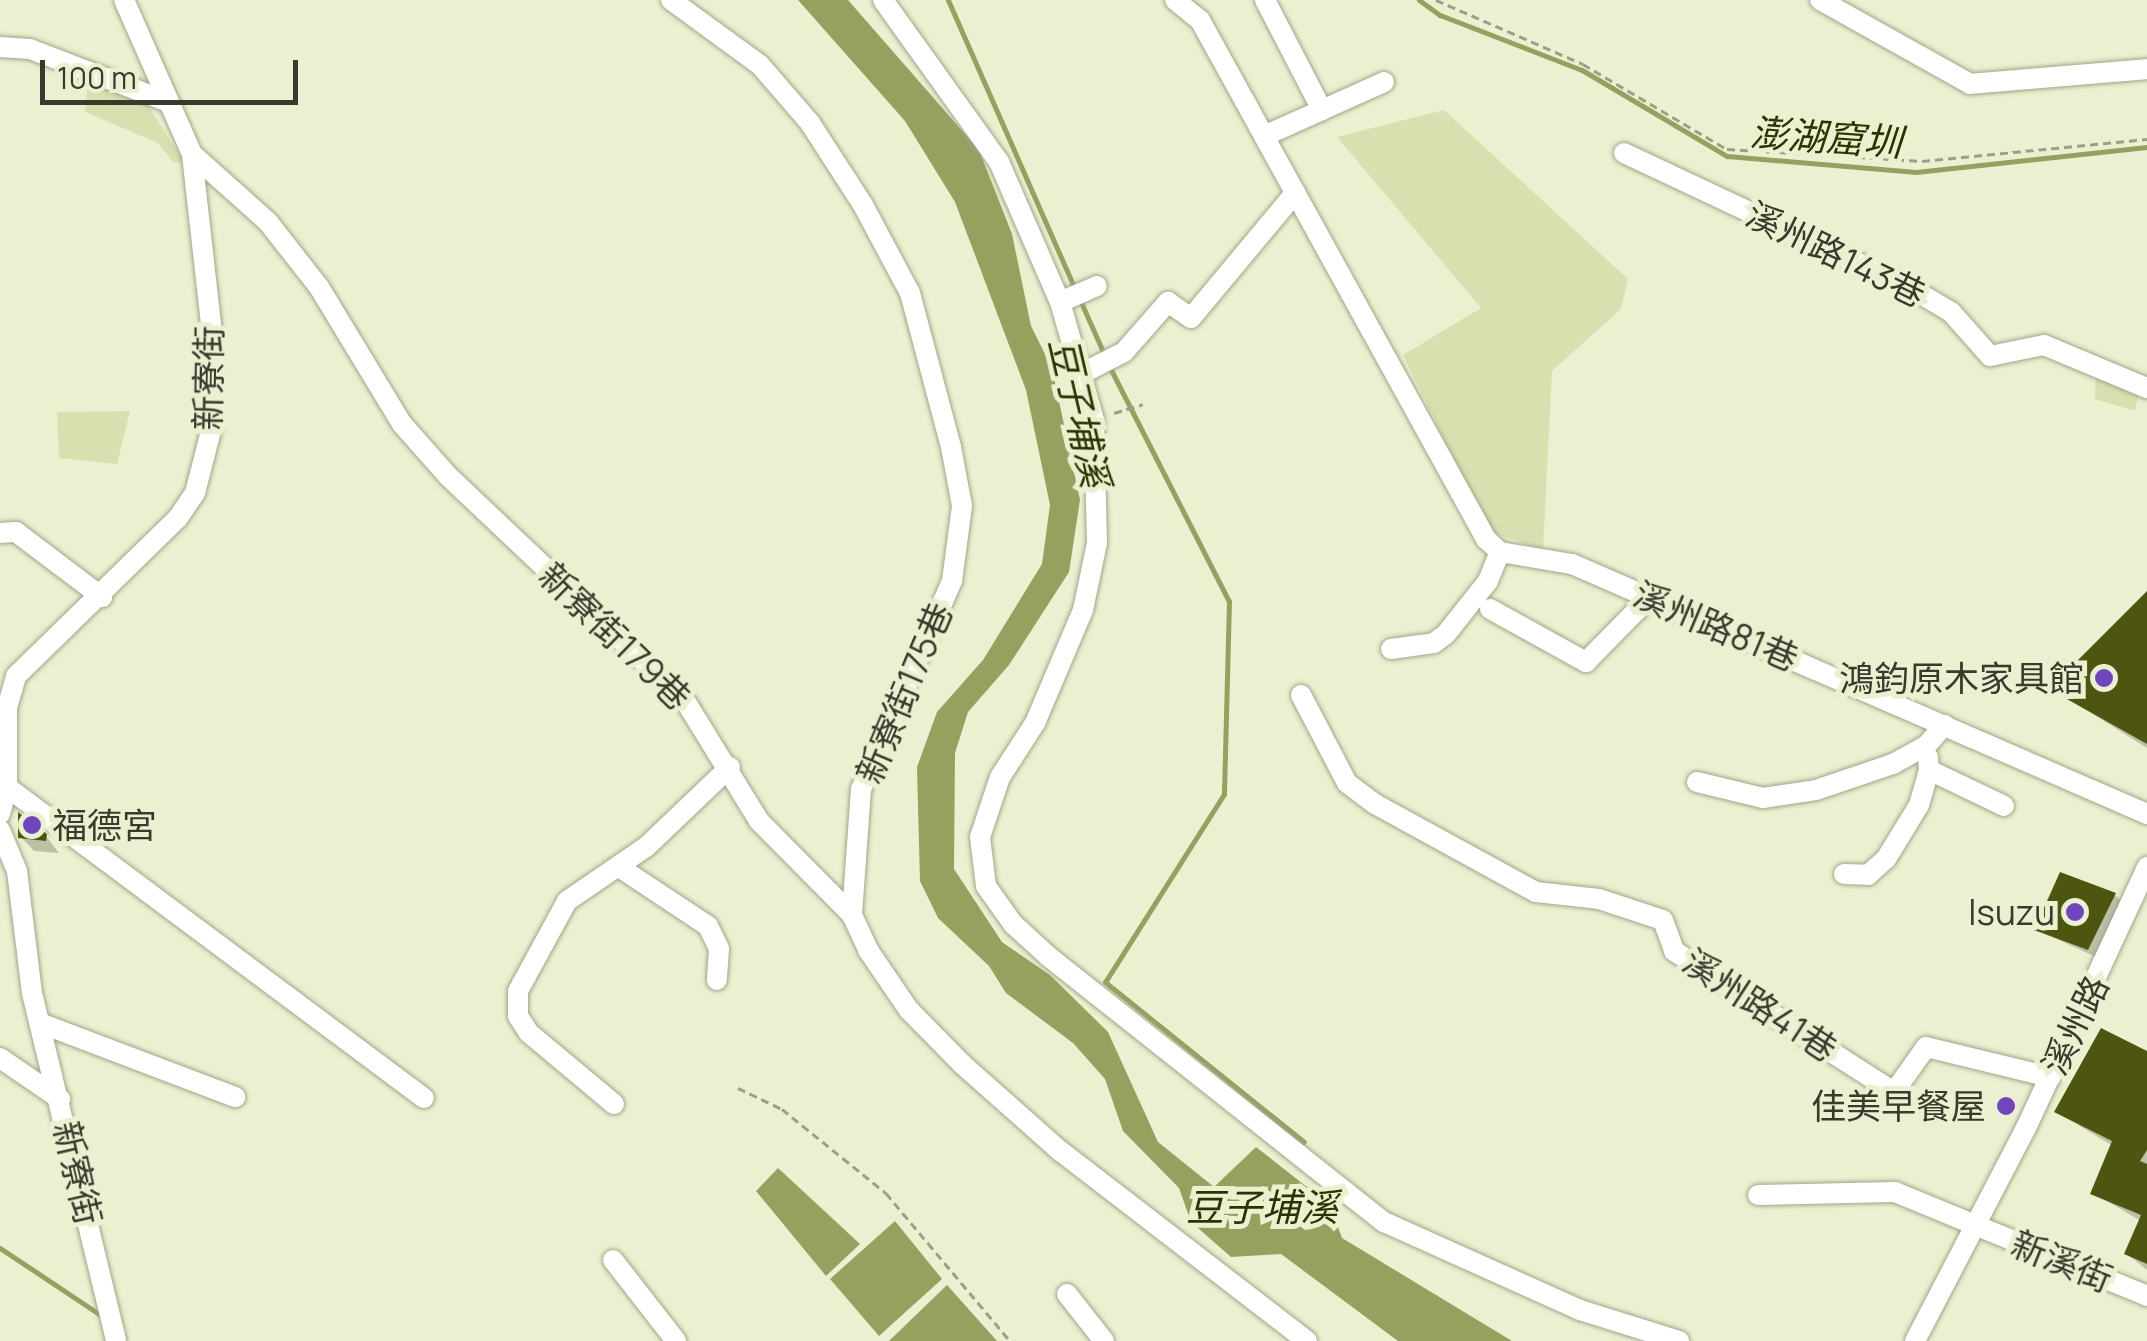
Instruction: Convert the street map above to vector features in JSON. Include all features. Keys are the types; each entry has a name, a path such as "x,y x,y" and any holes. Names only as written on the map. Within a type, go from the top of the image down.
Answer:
{"street":[{"name":"新寮街","path":"2,802 7,708 16,676 102,597 195,493 212,428 211,324 192,154 124,0"},
{"name":"新寮街175巷","path":"671,0 760,65 810,123 863,205 910,293 951,448 962,506 952,581 861,788 852,915"},
{"path":"883,0 999,162 1078,294 1081,374 1094,420 1097,543 1060,669 1000,777 980,837 986,886 1013,924 1048,956 1384,1222 1580,1310 1679,1341"},
{"path":"1175,0 1200,20 1486,539 1500,552 1488,581 1446,634 1434,643 1392,649"},
{"path":"1265,0 1322,110"},
{"path":"1820,0 1970,84 2147,68"},
{"path":"0,47 30,49 168,102"},
{"path":"1264,136 1384,82"},
{"name":"溪州路143巷","path":"1624,153 1909,287 1951,312 1990,356 2044,345 2147,388"},
{"name":"新寮街179巷","path":"192,154 268,222 319,287 402,424 448,476 684,699 730,767 758,821 852,915"},
{"path":"1081,374 1107,360 1168,302 1191,318 1296,193"},
{"path":"0,533 16,532 102,597"},
{"name":"溪州路81巷","path":"1500,552 1572,564 2147,814"},
{"path":"1490,610 1586,662 1650,598"},
{"name":"溪州路41巷","path":"1300,695 1347,783 1375,804 1536,892 1599,899 1663,920 1674,951 1894,1092 1926,1047 2050,1077"},
{"path":"1697,782 1763,798 1816,790 1893,764 1926,746 1944,725"},
{"path":"1844,874 1868,876 1886,859 1919,804 1929,770 1926,746"},
{"path":"614,1104 529,1034 518,1016 518,991 568,901 620,867 730,767"},
{"path":"1929,770 2004,806"},
{"path":"2,802 424,1098"},
{"name":"新寮街","path":"0,830 17,871 40,1023 116,1341"},
{"path":"620,867 708,926 718,949 717,980"},
{"name":"溪州路","path":"1916,1341 2050,1077 2147,867"},
{"path":"852,915 909,1010 962,1064 1059,1150 1307,1341"},
{"path":"40,1023 235,1097"},
{"path":"0,1058 60,1099"},
{"name":"新溪街","path":"1758,1196 1895,1192 2147,1296"},
{"path":"613,1260 676,1341"},
{"path":"1068,1294 1104,1341"}],"path":[{"path":"1436,0 1583,64 1727,149 1922,161 2147,139"},
{"path":"1124,410 1143,404"},
{"path":"738,1088 782,1109 886,1193 1010,1341"}],"shaded area":[{"path":"88,81 148,106 185,163 173,162 158,143 85,112"},
{"path":"1444,110 1628,279 1621,309 1552,371 1543,550 1489,531 1403,355 1481,308 1337,137"},
{"path":"2096,369 2140,388 2135,411 2095,399"},
{"path":"130,411 117,464 59,458 57,412"}],"water":[{"name":"豆子埔溪","path":"798,0 848,0 979,150 1012,234 1031,326 1052,368 1080,500 1069,572 1009,665 968,712 955,753 954,869 1002,942 1050,975 1108,1032 1158,1142 1214,1187 1256,1147 1330,1205 1342,1238 1512,1341 1398,1341 1281,1254 1231,1257 1191,1222 1179,1188 1123,1131 1105,1079 1073,1043 1006,993 989,966 938,918 920,881 917,767 937,712 983,660 1042,564 1050,505 1026,390 955,202 905,121"},
{"path":"778,1168 860,1244 826,1276 756,1191"},
{"path":"895,1221 942,1279 879,1336 830,1279"},
{"path":"947,1285 997,1341 889,1341"}],"building":[{"name":"鴻鈞原木家具館","path":"2147,591 2147,744 2049,689"},
{"path":"18,812 47,834 46,841 18,838"},
{"name":"Isuzu","path":"2060,872 2116,893 2088,950 2034,930"},
{"path":"2101,1028 2147,1051 2147,1150 2140,1161 2147,1164 2147,1264 2124,1254 2141,1215 2090,1194 2112,1141 2054,1112"}],"waterway":[{"path":"948,0 1075,289"},
{"name":"澎湖窟圳","path":"1419,0 1440,15 1582,70 1727,156 1916,172 2147,147"},
{"path":"1080,300 1104,354"},
{"path":"1108,364 1229,601 1224,794 1105,982 1304,1142"},
{"path":"0,1248 102,1316"}],"place":[{"name":"鴻鈞原木家具館","path":"2104,678"},
{"name":"福德宮","path":"32,825"},
{"name":"Isuzu","path":"2075,912"},
{"name":"佳美早餐屋","path":"2006,1106"}]}
